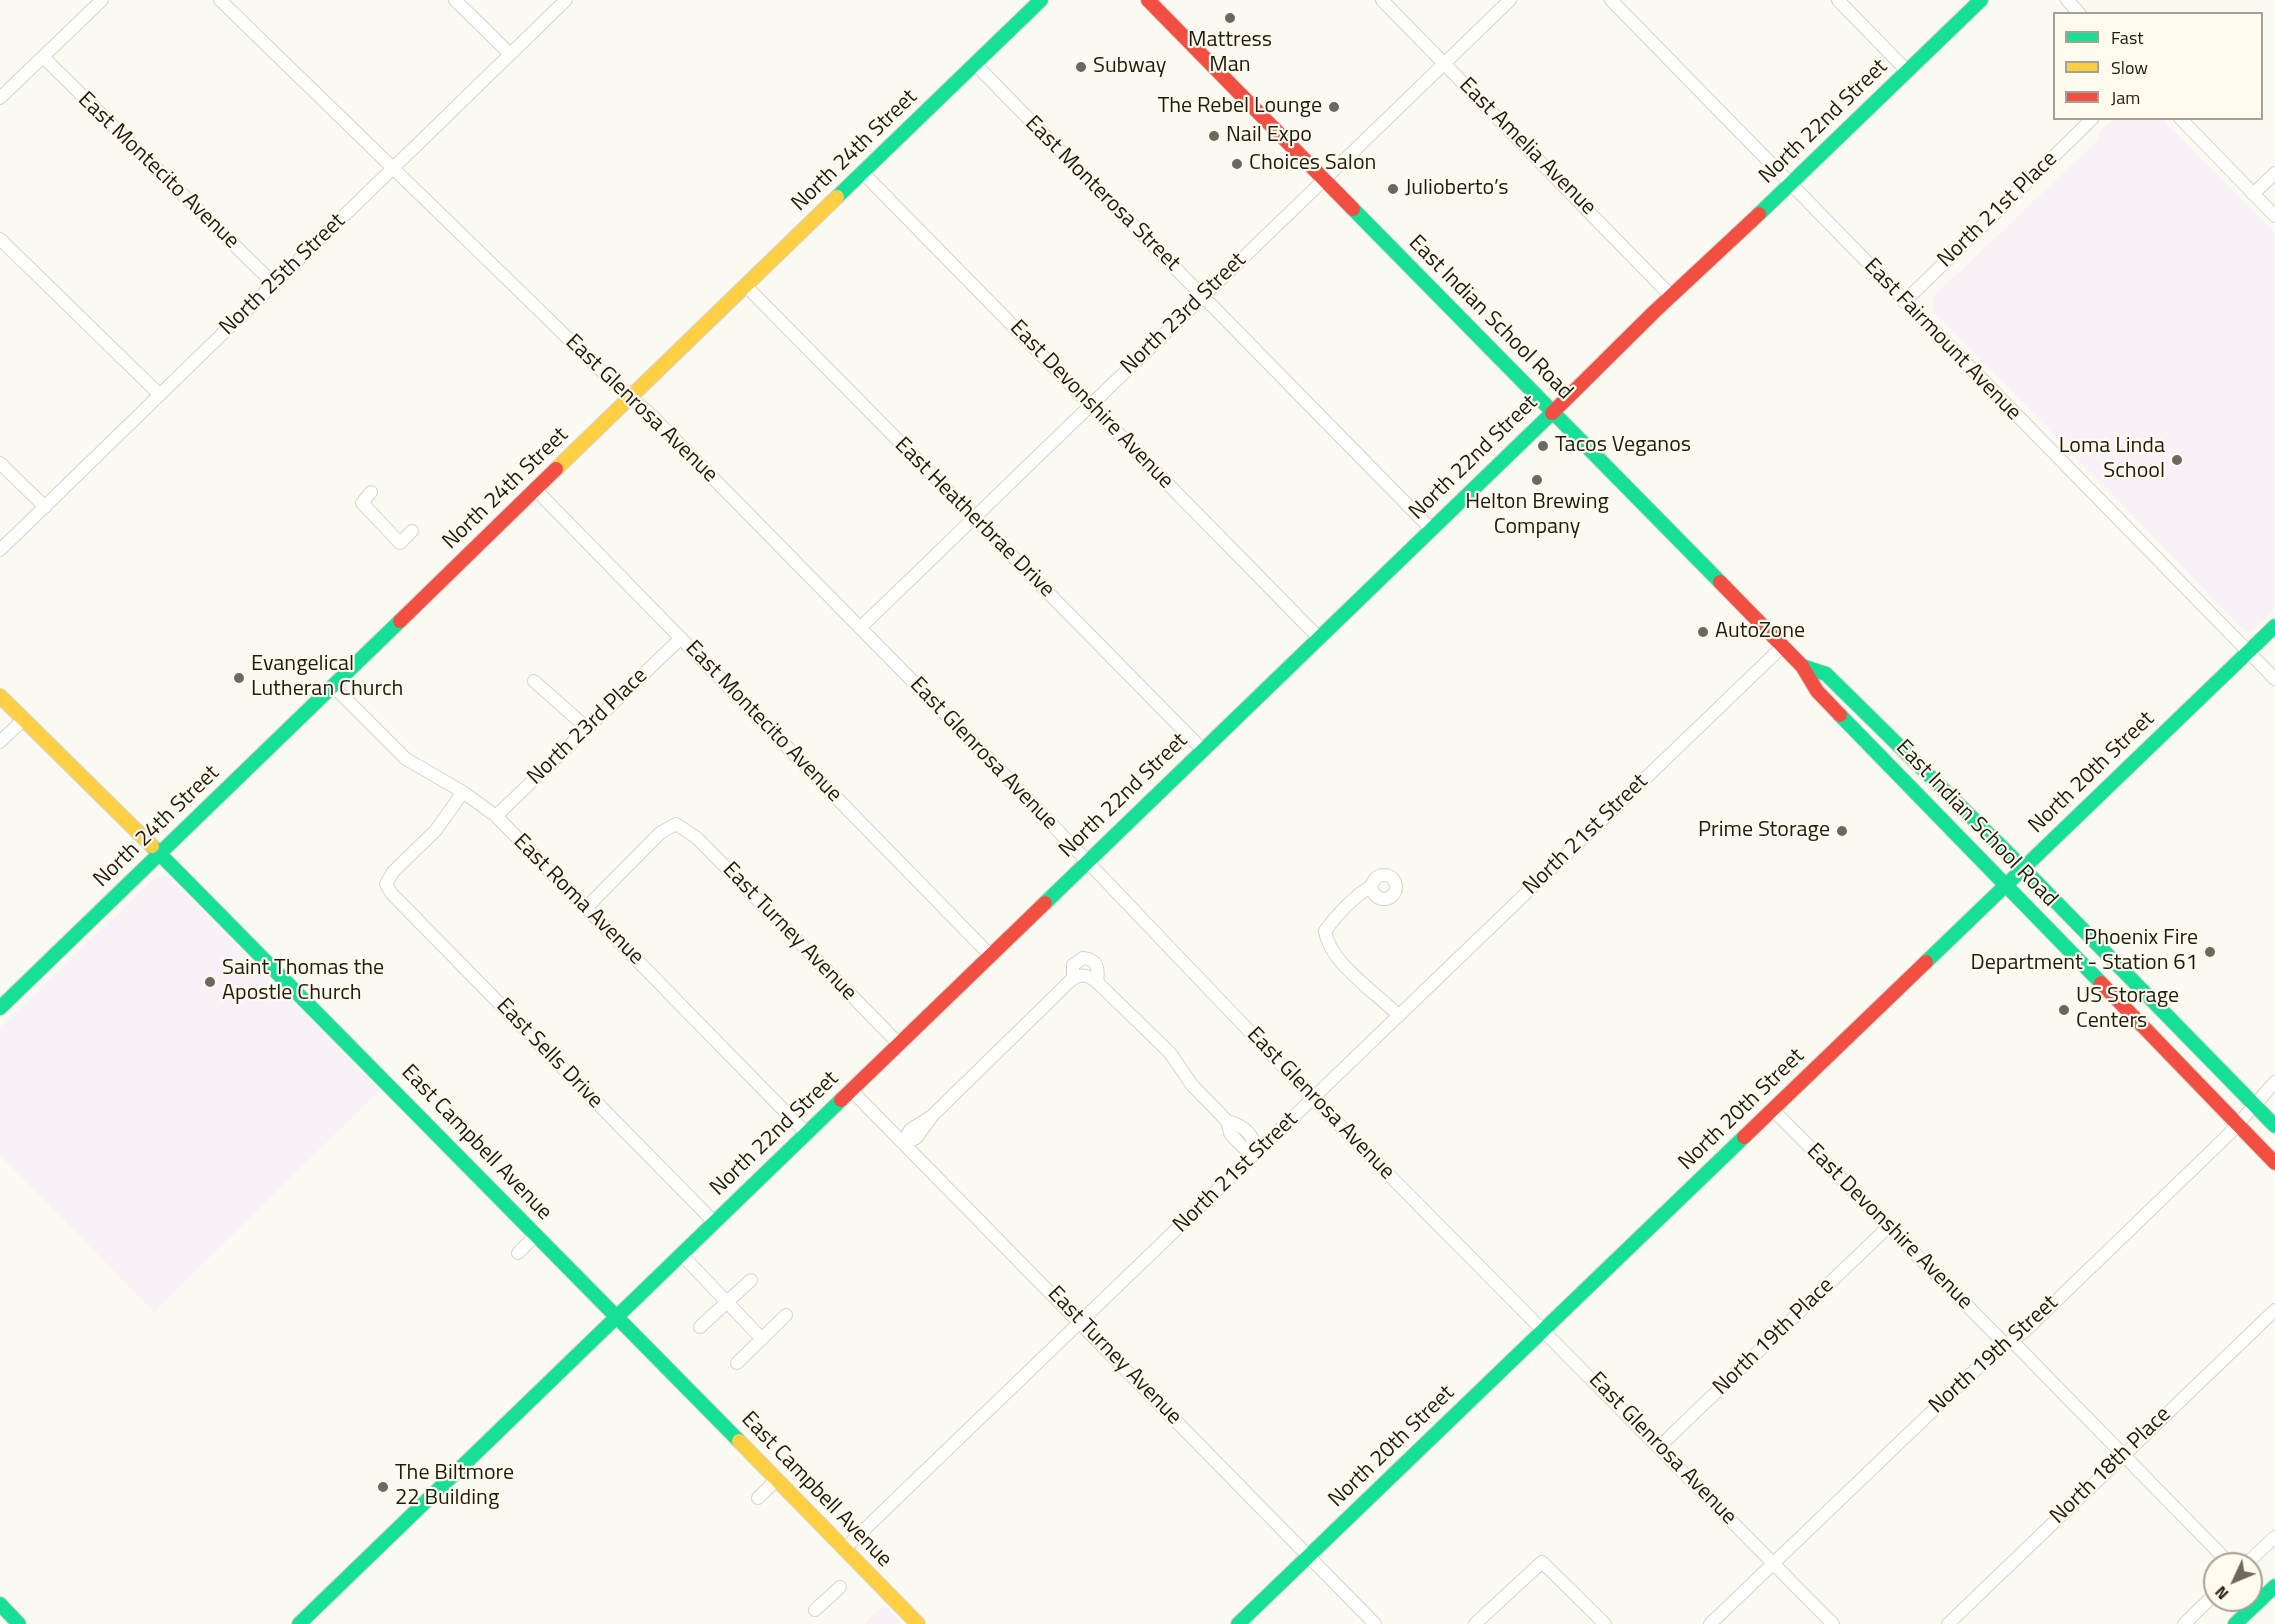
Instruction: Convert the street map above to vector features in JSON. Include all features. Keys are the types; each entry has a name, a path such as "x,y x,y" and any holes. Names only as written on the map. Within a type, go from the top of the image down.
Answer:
{"main road":[{"name":"North 24th Street","path":"0,1008 1041,0"},
{"name":"East Indian School Road","path":"1148,0 1783,646 1802,666 1817,691 2275,1163"},
{"name":"North 22nd Street","path":"298,1624 541,1392 714,1221 1671,296 1981,0"},
{"name":"North 20th Street","path":"1238,1624 2275,627"},
{"name":"East Indian School Road","path":"1802,666 1826,674 2023,869 2275,1126"},
{"name":"East Campbell Avenue","path":"0,696 160,853 918,1624"},
{"path":"2235,1624 2275,1586"},
{"path":"0,1604 19,1624"}],"street":[{"path":"0,98 102,0"},
{"name":"East Glenrosa Avenue","path":"220,0 610,379 632,396 1023,793 1086,862 1313,1098 1833,1624"},
{"path":"455,0 510,54"},
{"name":"North 25th Street","path":"0,550 394,170 566,0"},
{"name":"East Amelia Avenue","path":"1382,0 1671,296"},
{"name":"North 23rd Street","path":"860,628 1323,178 1510,0"},
{"name":"East Fairmount Avenue","path":"1611,0 2275,679"},
{"path":"1838,0 1907,71"},
{"path":"2067,0 2078,12"},
{"name":"East Montecito Avenue","path":"43,57 274,284"},
{"name":"East Monterosa Street","path":"975,64 1431,529"},
{"name":"North 21st Place","path":"1904,302 2091,120"},
{"path":"2182,120 2275,216"},
{"name":"East Devonshire Avenue","path":"863,173 1319,638"},
{"path":"2253,194 2275,173"},
{"path":"0,239 160,395"},
{"name":"East Heatherbrae Drive","path":"746,286 1203,750"},
{"path":"0,463 45,507"},
{"name":"East Montecito Avenue","path":"536,490 990,955"},
{"path":"371,492 362,503 400,543 412,531"},
{"name":"North 23rd Place","path":"496,816 681,638"},
{"name":"North 21st Street","path":"844,1549 1783,646"},
{"path":"534,681 587,728"},
{"name":"East Roma Avenue","path":"333,686 406,759 463,792 496,816 806,1133"},
{"path":"0,742 24,719"},
{"name":"East Sells Drive","path":"463,792 436,830 393,872 386,884 392,894 714,1221"},
{"name":"East Turney Avenue","path":"586,908 660,834 676,824 697,838 898,1043"},
{"path":"1372,885 1359,894 1325,931 1327,941 1339,959 1398,1016"},
{"path":"904,1143 910,1130 918,1122 933,1115 1073,979 1084,975 1097,982 1170,1053 1192,1085 1227,1121 1230,1133 1243,1147 1257,1152"},
{"name":"North 19th Street","path":"1710,1624 2008,1342 2034,1322 2238,1123 2275,1083"},
{"name":"East Turney Avenue","path":"851,1090 1375,1624"},
{"name":"East Devonshire Avenue","path":"1773,1110 2218,1552"},
{"name":"North 19th Place","path":"1659,1447 1889,1226"},
{"path":"518,1252 536,1235"},
{"path":"681,1254 762,1339"},
{"path":"700,1327 751,1280"},
{"name":"North 18th Place","path":"1948,1624 2275,1310"},
{"path":"737,1363 786,1315"},
{"path":"758,1498 776,1480"},
{"path":"2259,1552 2275,1537"},
{"path":"1474,1624 1542,1562 1605,1624"},
{"path":"815,1610 840,1587"},
{"path":"2184,1624 2203,1606"}],"shaded area":[{"name":"Loma Linda School","path":"2112,120 2164,120 2275,234 2275,609 2252,631 2245,631 1933,311 1933,297 2099,139 2099,132"},
{"path":"162,875 168,877 199,907 380,1090 154,1312 0,1155 0,1027 155,878"},
{"path":"884,1605 902,1624 864,1624"}],"traffic: fast":[{"path":"837,197 1041,0"},
{"path":"1759,214 1981,0"},
{"path":"1353,209 1720,582"},
{"path":"1045,903 1552,413"},
{"path":"0,1008 400,621"},
{"path":"1926,962 2275,626"},
{"path":"1802,666 1826,674 2011,856 2275,1126"},
{"path":"1840,715 2101,983"},
{"path":"152,846 739,1441"},
{"path":"299,1624 841,1100"},
{"path":"1238,1624 1744,1137"},
{"path":"2235,1624 2275,1586"},
{"path":"0,1604 19,1624"}],"traffic: slow":[{"path":"556,469 837,197"},
{"path":"0,696 152,846"},
{"path":"739,1441 918,1624"}],"traffic: jam":[{"path":"1148,0 1353,209"},
{"path":"1552,413 1655,311 1759,214"},
{"path":"400,621 556,469"},
{"path":"1720,582 1802,666 1817,691 1840,715"},
{"path":"841,1100 1045,903"},
{"path":"1744,1137 1926,962"},
{"path":"2101,983 2275,1163"}],"place":[{"name":"Mattress Man","path":"1230,18"},
{"name":"Subway","path":"1081,67"},
{"name":"The Rebel Lounge","path":"1334,107"},
{"name":"Nail Expo","path":"1214,136"},
{"name":"Choices Salon","path":"1237,164"},
{"name":"Julioberto’s","path":"1393,189"},
{"name":"Tacos Veganos","path":"1543,446"},
{"name":"Loma Linda School","path":"2177,460"},
{"name":"Helton Brewing Company","path":"1537,480"},
{"name":"AutoZone","path":"1703,632"},
{"name":"Evangelical Lutheran Church","path":"239,678"},
{"name":"Prime Storage","path":"1842,831"},
{"name":"Phoenix Fire Department - Station 61","path":"2210,952"},
{"name":"Saint Thomas the Apostle Church","path":"210,982"},
{"name":"US Storage Centers","path":"2064,1010"},
{"name":"The Biltmore 22 Building","path":"383,1487"}]}
